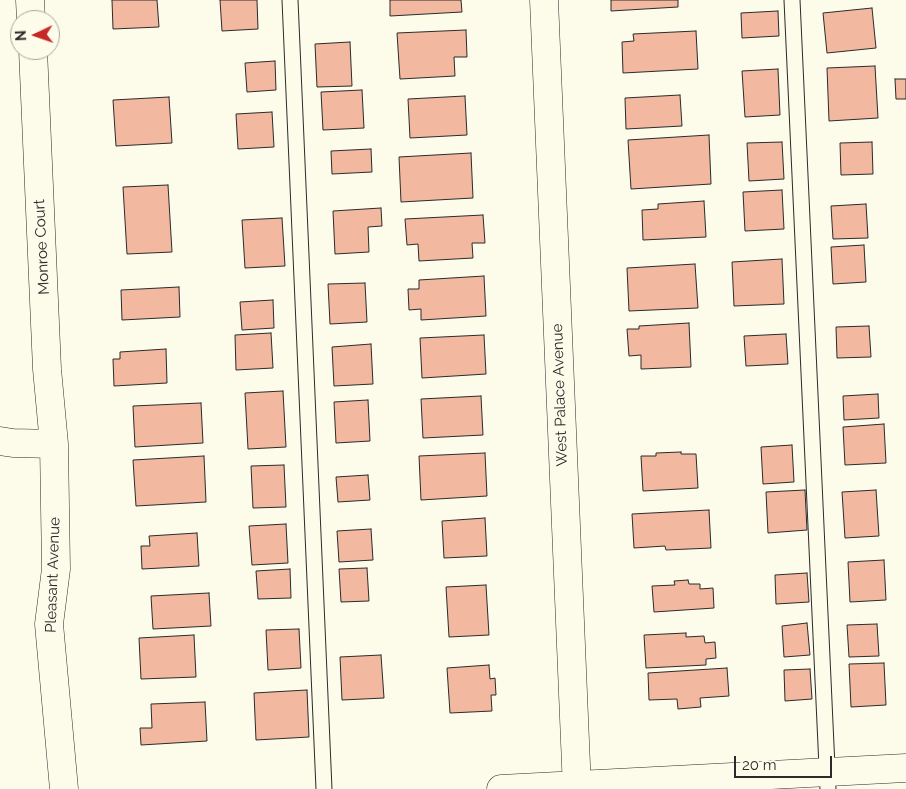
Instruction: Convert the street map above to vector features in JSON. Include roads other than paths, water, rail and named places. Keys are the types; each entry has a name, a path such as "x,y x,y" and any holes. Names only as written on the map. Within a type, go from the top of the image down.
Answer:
{"street":[{"name":"West Palace Avenue","path":"544,0 577,787"},
{"name":"Monroe Court","path":"33,60 48,369 54,444"},
{"path":"0,441 54,444"},
{"name":"Pleasant Avenue","path":"54,444 56,570 49,624 64,789"},
{"path":"501,789 828,780 906,768"}],"lane":[{"path":"290,0 324,789"},
{"path":"792,0 828,780"}]}
